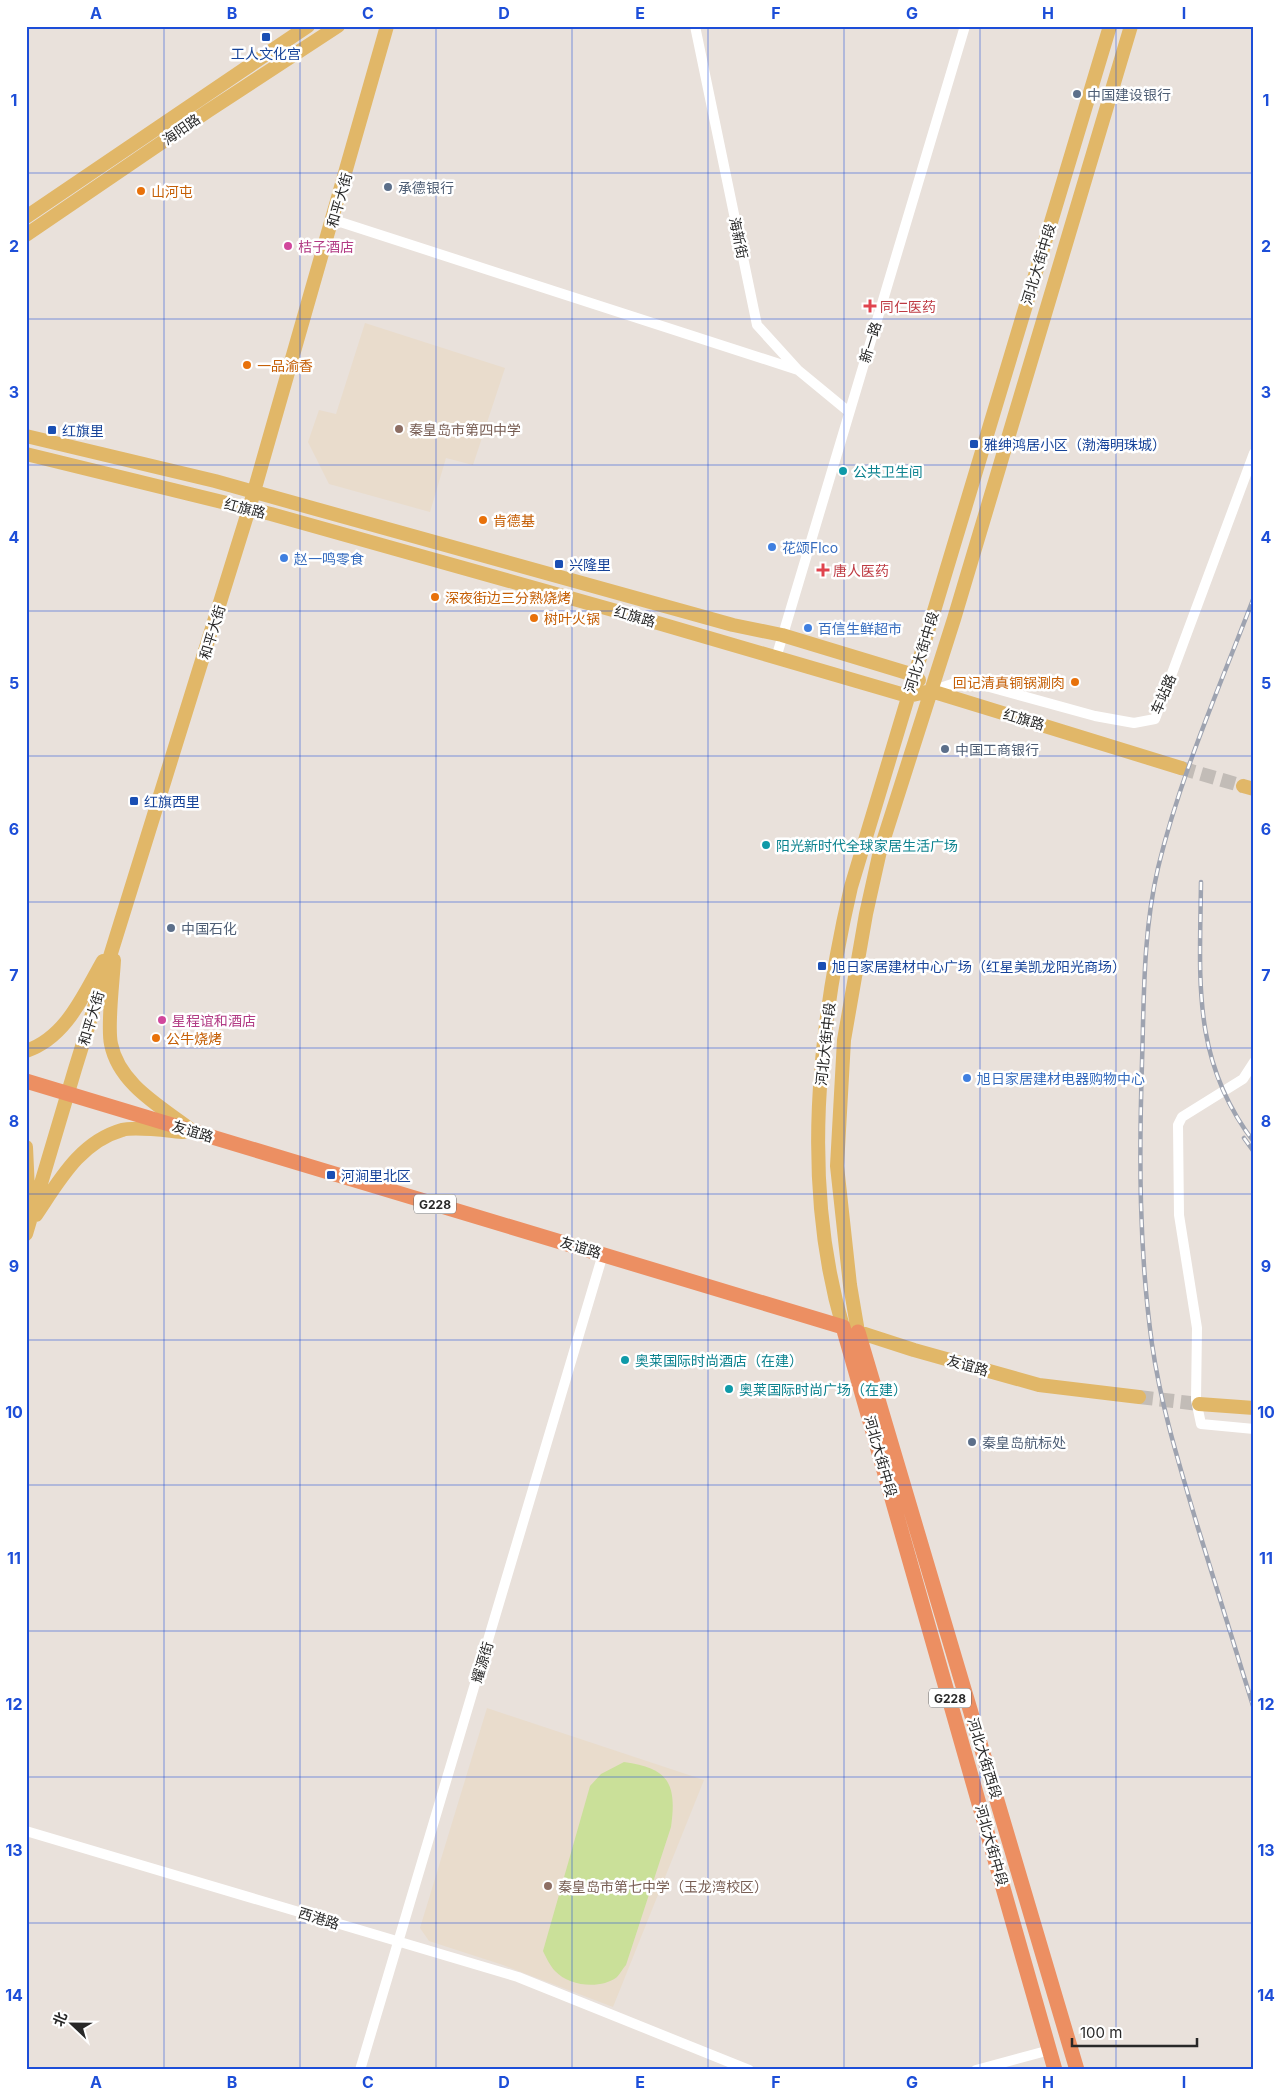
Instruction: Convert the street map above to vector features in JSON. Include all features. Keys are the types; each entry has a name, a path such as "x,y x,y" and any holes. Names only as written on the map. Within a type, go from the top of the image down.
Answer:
{"highway":[{"name":"友谊路","path":"26,1081 843,1327"},
{"name":"河北大街中段","path":"843,1327 1055,2070"},
{"name":"河北大街西段","path":"858,1332 1077,2070"}],"main road":[{"name":"海阳路","path":"26,217 308,26"},
{"name":"海阳路","path":"26,235 208,111 338,26"},
{"name":"和平大街","path":"28,1230 115,938 249,509 334,220 387,26"},
{"name":"河北大街中段","path":"843,1327 831,1288 821,1224 818,1150 819,1097 826,1027 838,945 851,887 1110,26"},
{"path":"858,1332 850,1285 837,1166 844,1040 866,914 880,851 1131,26"},
{"path":"26,436 172,470 733,625 782,635 914,675 930,691"},
{"name":"红旗路","path":"26,454 249,509 478,571 908,696 930,691 1181,768"},
{"path":"26,1051 52,1037 72,1015 115,938"},
{"path":"115,938 111,1043 118,1064 136,1088 195,1132"},
{"path":"28,1230 73,1161 94,1144 123,1129 195,1132"},
{"path":"26,1147 28,1230"},
{"name":"友谊路","path":"843,1327 1039,1385 1139,1397"},
{"path":"1200,1404 1254,1408"}],"street":[{"name":"海新街","path":"695,26 757,325 798,370 849,412"},
{"name":"新一路","path":"776,658 965,26"},
{"path":"334,220 798,370"},
{"name":"车站路","path":"930,691 964,680 1094,716 1134,722 1155,719 1254,453"},
{"path":"1254,1062 1243,1080 1182,1117 1178,1125 1179,1214 1197,1328 1196,1400 1201,1424 1254,1429"},
{"name":"耀源街","path":"360,2070 603,1254"},
{"name":"西港路","path":"26,1831 518,1977 749,2070"},
{"path":"976,2070 1050,2050"}],"shaded area":[{"name":"秦皇岛市第四中学","path":"365,323 505,368 473,465 446,458 430,512 329,484 308,442 319,410 336,414"},
{"name":"秦皇岛市第七中学（玉龙湾校区）","path":"487,1708 704,1780 613,2007 503,1965 429,1941 420,1928"}],"green space":[{"path":"624,1762 651,1769 667,1781 673,1800 671,1827 626,1965 617,1977 602,1984 576,1983 555,1971 543,1951 590,1786 601,1774"}],"tunnel":[{"path":"1181,768 1243,786"},
{"path":"1139,1397 1199,1404"}],"railway":[{"path":"1254,597 1189,765 1167,834 1153,892 1149,916 1144,990 1140,1169 1142,1239 1148,1309 1160,1391 1184,1482 1254,1709"},
{"path":"1201,882 1201,985 1209,1049 1219,1080 1234,1111 1254,1142"},
{"path":"1244,1138 1254,1152"}],"place":[{"name":"工人文化宫","path":"266,37"},
{"name":"中国建设银行","path":"1077,94"},
{"name":"承德银行","path":"388,187"},
{"name":"山河屯","path":"141,191"},
{"name":"桔子酒店","path":"288,246"},
{"name":"同仁医药","path":"870,306"},
{"name":"一品渝香","path":"247,365"},
{"name":"秦皇岛市第四中学","path":"399,429"},
{"name":"红旗里","path":"52,430"},
{"name":"雅绅鸿居小区（渤海明珠城）","path":"974,444"},
{"name":"公共卫生间","path":"843,471"},
{"name":"肯德基","path":"483,520"},
{"name":"花颂Flco","path":"772,547"},
{"name":"赵一鸣零食","path":"284,558"},
{"name":"兴隆里","path":"559,564"},
{"name":"唐人医药","path":"823,570"},
{"name":"深夜街边三分熟烧烤","path":"435,597"},
{"name":"树叶火锅","path":"534,618"},
{"name":"百信生鲜超市","path":"808,628"},
{"name":"回记清真铜锅涮肉","path":"1075,682"},
{"name":"中国工商银行","path":"945,749"},
{"name":"红旗西里","path":"134,801"},
{"name":"阳光新时代全球家居生活广场","path":"766,845"},
{"name":"中国石化","path":"171,928"},
{"name":"旭日家居建材中心广场（红星美凯龙阳光商场）","path":"822,966"},
{"name":"星程谊和酒店","path":"162,1020"},
{"name":"公牛烧烤","path":"156,1038"},
{"name":"旭日家居建材电器购物中心","path":"967,1078"},
{"name":"河涧里北区","path":"331,1175"},
{"name":"奥莱国际时尚酒店（在建）","path":"625,1360"},
{"name":"奥莱国际时尚广场（在建）","path":"729,1389"},
{"name":"秦皇岛航标处","path":"972,1442"},
{"name":"秦皇岛市第七中学（玉龙湾校区）","path":"548,1886"}]}
